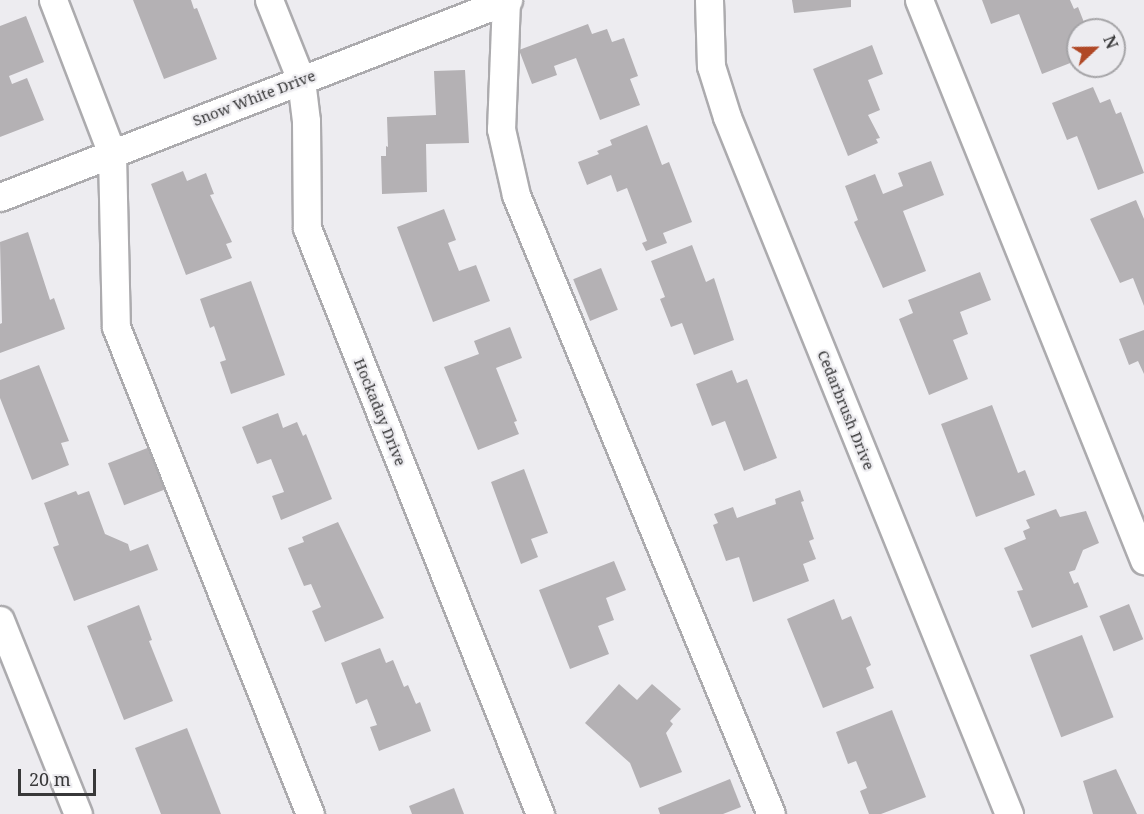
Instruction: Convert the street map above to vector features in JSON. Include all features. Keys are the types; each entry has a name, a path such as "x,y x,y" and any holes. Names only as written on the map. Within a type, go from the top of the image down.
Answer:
{"street":[{"path":"53,0 112,154 116,327 310,814"},
{"name":"Hockaday Drive","path":"269,0 301,80 306,121 307,228 540,814"},
{"path":"507,0 501,129 516,195 771,814"},
{"name":"Snow White Drive","path":"0,197 507,0"},
{"name":"Cedarbrush Drive","path":"709,0 711,66 727,117 1009,814"},
{"path":"920,0 1144,560"},
{"path":"0,620 78,814"}],"building":[{"path":"133,0 191,0 194,9 197,8 217,59 164,79"},
{"path":"792,0 851,0 851,7 794,13"},
{"path":"982,0 1070,0 1074,9 1078,7 1082,18 1066,18 1066,65 1042,74 1019,14 991,24"},
{"path":"26,16 44,62 9,76 12,84 27,78 44,120 0,137 0,26"},
{"path":"588,24 592,34 607,29 612,42 624,38 638,76 630,79 640,105 600,120 576,58 554,66 557,75 532,84 519,50"},
{"path":"872,45 883,74 868,80 880,110 868,115 880,138 876,139 878,143 848,156 813,69"},
{"path":"465,70 469,143 426,144 427,192 382,194 381,156 386,156 386,146 388,147 387,117 436,115 434,71"},
{"path":"1093,87 1100,103 1110,99 1116,114 1121,112 1144,173 1098,190 1077,136 1067,140 1052,103"},
{"path":"647,125 662,165 669,162 692,222 663,233 667,243 646,251 642,243 647,241 627,188 617,192 611,175 587,185 578,162 599,154 597,151 612,145 610,140"},
{"path":"931,161 944,195 903,211 926,271 883,288 854,222 858,220 845,186 875,174 883,194 903,186 898,173"},
{"path":"183,171 187,181 206,173 214,194 210,195 232,242 226,244 232,258 186,275 151,184"},
{"path":"1136,200 1144,219 1144,306 1133,278 1120,283 1090,219"},
{"path":"444,209 456,240 448,243 459,271 476,265 490,301 433,322 397,227"},
{"path":"28,232 50,300 54,298 65,329 0,353 0,324 2,323 0,242"},
{"path":"692,245 706,282 714,278 734,340 694,355 682,323 671,327 660,299 665,297 651,261"},
{"path":"601,268 618,310 590,321 573,279"},
{"path":"980,272 991,300 960,312 968,334 953,340 968,379 929,395 899,319 913,313 908,300"},
{"path":"251,281 285,375 231,394 220,362 226,360 214,326 210,328 200,299"},
{"path":"510,327 522,358 496,368 517,421 514,422 519,434 478,450 444,367 479,354 474,341"},
{"path":"1144,330 1144,374 1138,361 1129,365 1119,339"},
{"path":"39,365 69,441 61,443 69,465 32,480 0,398 0,380"},
{"path":"732,370 737,383 747,379 777,458 744,471 725,421 712,426 696,384"},
{"path":"992,405 1018,473 1025,470 1035,495 976,517 941,424"},
{"path":"278,413 283,428 297,422 303,436 306,434 332,499 281,520 272,496 284,492 271,459 257,464 242,427"},
{"path":"150,447 166,489 124,505 108,463"},
{"path":"524,469 548,533 531,539 538,557 521,564 491,482"},
{"path":"800,490 804,501 801,502 814,539 809,541 816,559 803,564 809,581 753,602 739,557 726,561 713,525 718,523 714,514 733,507 737,518 776,504 775,499"},
{"path":"76,491 78,495 89,491 105,534 128,544 130,551 148,544 158,570 74,601 53,547 59,545 44,503"},
{"path":"1056,509 1060,517 1086,511 1099,543 1083,550 1075,570 1069,572 1074,584 1078,582 1088,607 1032,628 1017,591 1023,590 1004,548 1026,539 1023,531 1030,528 1026,520"},
{"path":"338,522 384,618 325,642 312,611 321,607 311,584 304,586 288,548 304,542 302,537"},
{"path":"614,561 626,590 606,598 614,620 598,626 609,654 570,669 539,590"},
{"path":"834,599 842,620 851,616 871,665 866,668 874,688 823,708 787,619"},
{"path":"1129,604 1143,639 1114,651 1099,616"},
{"path":"139,605 152,640 149,641 173,701 124,720 87,626"},
{"path":"1082,635 1114,717 1061,737 1030,655"},
{"path":"380,648 386,663 393,660 404,687 408,685 416,704 420,702 431,731 379,751 370,727 377,725 367,699 356,704 341,663"},
{"path":"619,684 637,700 652,684 681,709 670,721 673,724 666,733 682,772 640,788 630,763 585,723"},
{"path":"892,710 926,797 881,814 869,814 860,791 867,788 856,761 848,764 836,732"},
{"path":"187,728 221,814 161,814 135,748"},
{"path":"1116,769 1137,814 1093,814 1083,781"},
{"path":"730,779 741,807 723,814 660,814 658,808"},
{"path":"454,788 464,814 412,814 409,806"}]}
